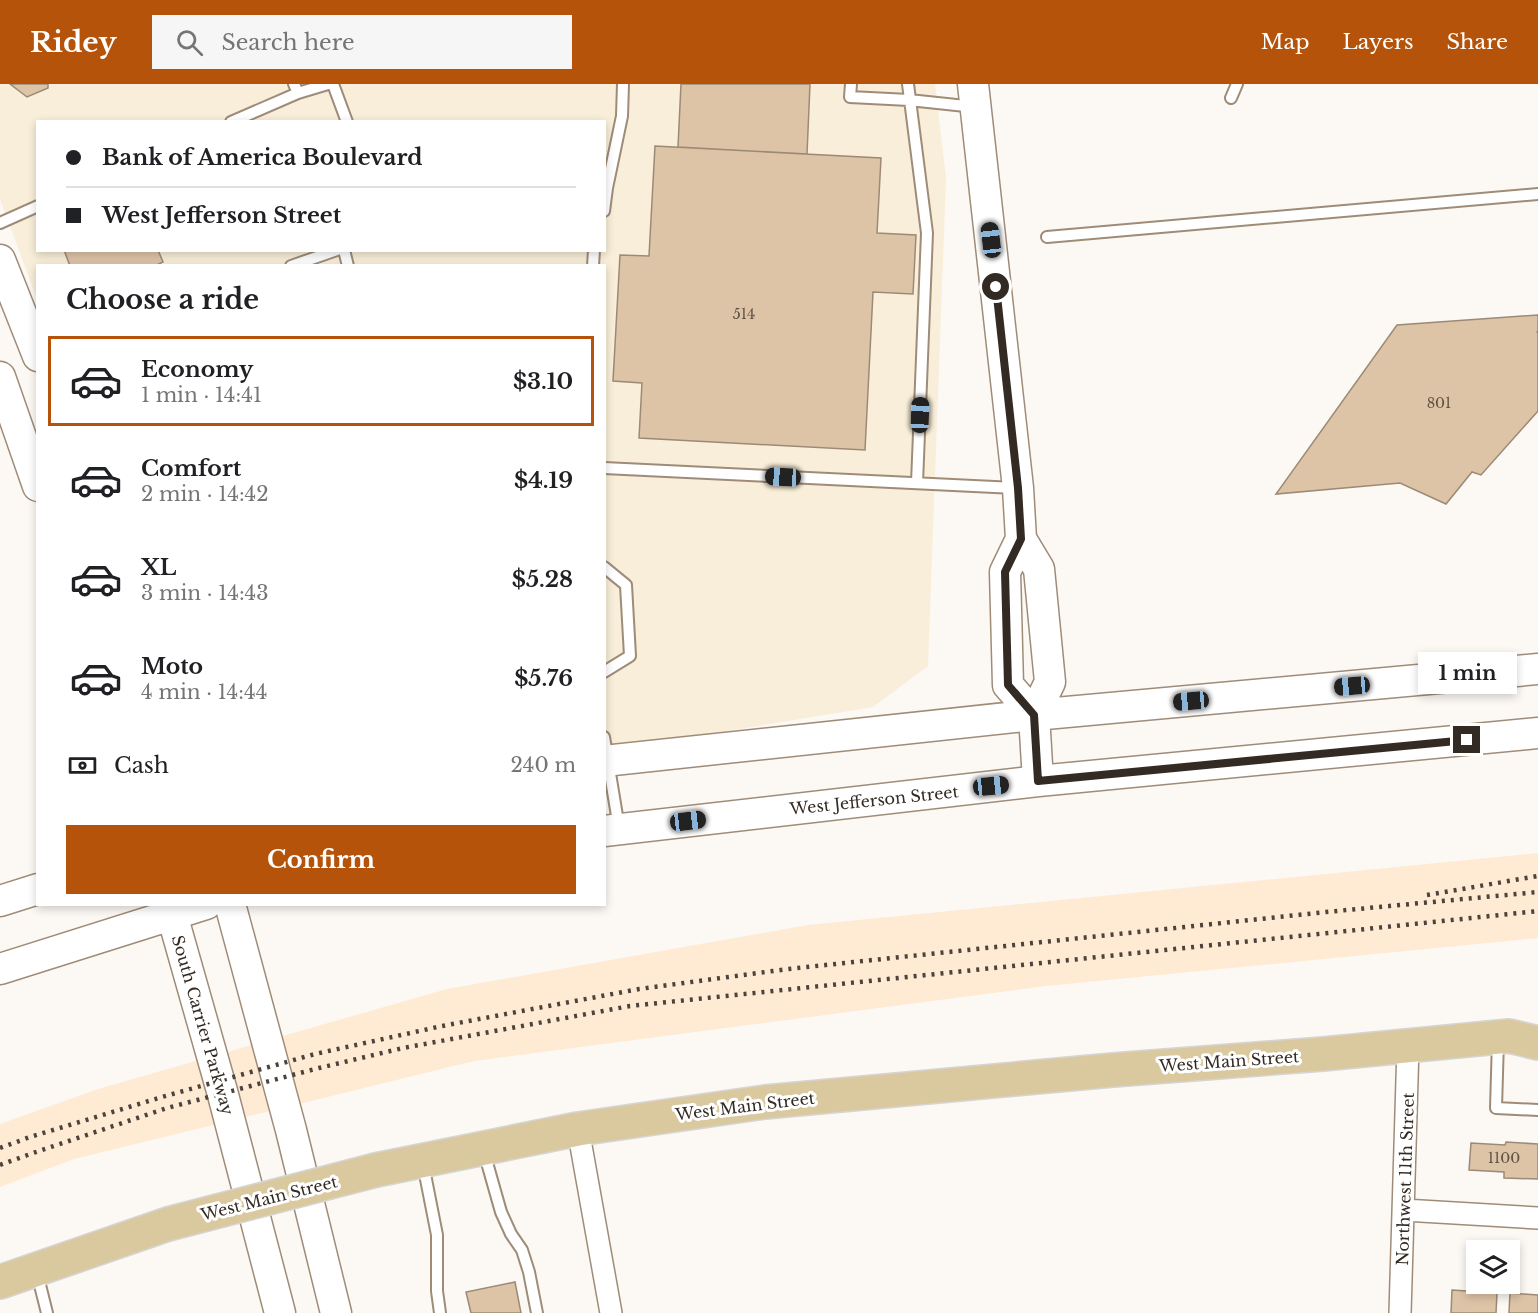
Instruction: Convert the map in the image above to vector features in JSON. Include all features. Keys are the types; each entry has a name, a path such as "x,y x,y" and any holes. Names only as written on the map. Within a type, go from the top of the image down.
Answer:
{"main road":[{"path":"974,96 1018,488 1021,539 1039,569 1050,682 1034,715 1038,781"},
{"path":"0,260 36,351"},
{"path":"0,377 36,480"},
{"path":"1021,539 1005,572 1008,685 1034,715"},
{"path":"606,753 1538,669"},
{"name":"West Jefferson Street","path":"612,830 1038,781 1538,734"},
{"path":"0,901 36,890"},
{"path":"0,969 171,910 194,906"},
{"path":"231,906 291,1130 336,1313"},
{"name":"South Carrier Parkway","path":"171,910 222,1091 280,1313"},
{"name":"West Main Street","path":"0,1281 168,1224 376,1170 578,1129 765,1102 1113,1070 1515,1039 1538,1018"}],"street":[{"name":"Northwest 11th Street","path":"1400,1313 1408,1046"},
{"path":"578,1129 611,1313"},
{"path":"1404,1210 1538,1218"}],"lane":[{"path":"235,120 296,88 331,84 346,120"},
{"path":"606,196 622,116 623,84"},
{"path":"851,84 850,97 909,100 974,96"},
{"path":"908,84 927,233 917,483"},
{"path":"1230,84 1231,98 1236,84"},
{"path":"1047,237 1538,194"},
{"path":"0,223 36,207"},
{"path":"297,264 331,252"},
{"path":"606,468 1018,488"},
{"path":"606,569 626,585 630,656 606,671"},
{"path":"606,753 612,830"},
{"path":"1515,1039 1496,1108 1538,1110"},
{"path":"483,1149 501,1212 511,1234 522,1250 537,1313"},
{"path":"422,1161 437,1235 437,1291 440,1313"},
{"path":"36,1269 47,1313"}],"shaded area":[{"path":"0,84 935,84 946,178 928,666 873,707 606,751 606,264 36,264 36,296 0,199"},
{"path":"1538,853 1538,938 1046,986 474,1061 74,1159 0,1187 0,1124 98,1089 447,989 808,925"}],"building":[{"path":"10,84 48,84 48,88 27,97"},
{"path":"681,84 810,84 807,154 678,147"},
{"path":"655,146 881,158 877,233 916,235 913,294 873,292 865,450 639,438 642,383 613,381 620,255 649,256"},
{"path":"65,252 159,252 163,262 159,264 69,264"},
{"path":"1538,315 1538,411 1481,475 1472,472 1446,504 1400,483 1276,494 1397,325"},
{"path":"1506,1142 1538,1144 1538,1179 1504,1178 1504,1172 1469,1170 1471,1143 1505,1145"},
{"path":"515,1282 521,1313 471,1313 466,1292"},
{"path":"1452,1290 1466,1291 1466,1294 1497,1294 1496,1313 1451,1313"},
{"path":"1510,1294 1538,1295 1538,1313 1509,1313"}],"railway":[{"path":"1427,895 1538,876"},
{"path":"0,1148 162,1097 315,1054 442,1026 639,989 788,969 1538,892"},
{"path":"0,1165 167,1108 319,1068 403,1048 630,1006 1538,911"}],"route":[{"path":"996,287 1018,488 1021,539 1005,572 1008,685 1034,715 1038,781 1467,740"}]}
